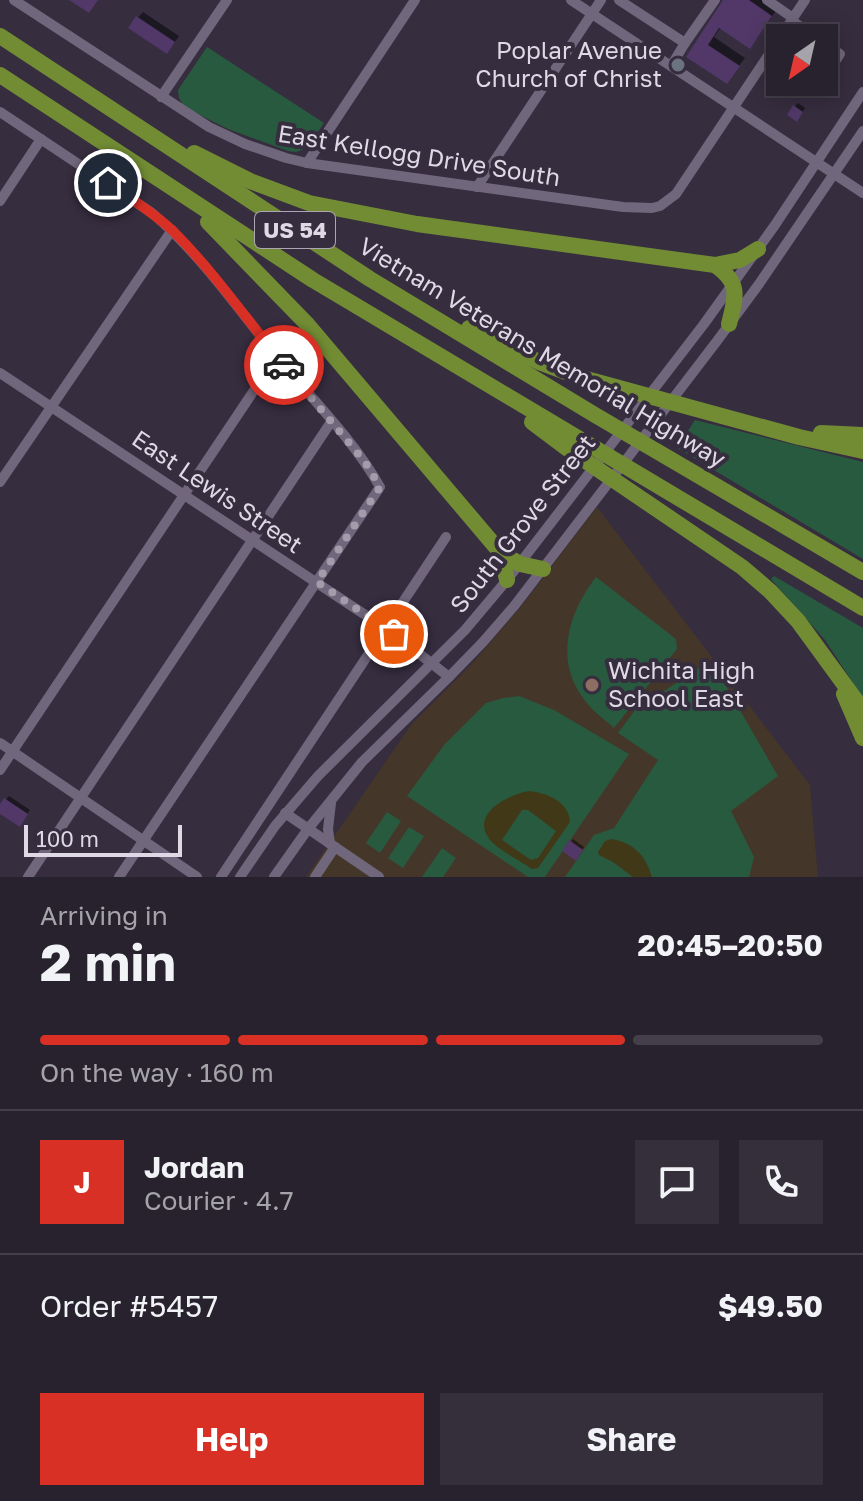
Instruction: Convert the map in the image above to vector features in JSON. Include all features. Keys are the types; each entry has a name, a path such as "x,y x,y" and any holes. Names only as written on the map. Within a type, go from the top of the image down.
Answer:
{"highway":[{"name":"Vietnam Veterans Memorial Highway","path":"0,36 370,279 863,572"},
{"name":"US 54","path":"0,75 270,253 470,375 573,444"},
{"path":"132,122 250,181 309,203 417,224 715,265 740,260 758,249"},
{"path":"148,172 218,230 306,323 501,553 520,564 543,569"},
{"path":"715,265 734,283 729,324"},
{"path":"370,279 539,362 617,388 863,451"},
{"path":"761,426 863,435"},
{"path":"573,444 653,483 863,608"},
{"path":"573,444 647,502 742,567 770,591 798,621 863,710"},
{"path":"501,553 507,580"},
{"path":"832,667 863,738"}],"street":[{"path":"161,97 227,0"},
{"path":"307,163 415,0"},
{"path":"571,0 862,192"},
{"path":"477,187 601,0"},
{"path":"619,0 685,43"},
{"path":"671,66 715,0"},
{"path":"767,0 799,24"},
{"path":"790,24 805,0"},
{"name":"East Kellogg Drive South","path":"19,1 161,97 226,136 307,163 623,207 652,208 676,194 733,108"},
{"path":"733,108 766,63"},
{"name":"South Grove Street","path":"240,877 285,813 486,606 520,564 734,283 863,92"},
{"path":"0,112 152,213 172,230 234,300 365,462 380,487 119,877"},
{"name":"South Grove Street","path":"274,877 362,762 483,642 543,569 729,324 863,131"},
{"path":"0,201 41,139"},
{"path":"0,482 172,230"},
{"path":"0,770 277,356"},
{"name":"East Lewis Street","path":"0,373 385,628 449,677"},
{"path":"28,877 331,422"},
{"path":"221,877 446,537"},
{"path":"0,743 197,877"},
{"path":"315,877 332,846 328,814 332,798"},
{"path":"285,813 379,877"}],"shaded area":[{"name":"Wichita High School East","path":"597,507 810,785 818,877 306,877 411,725 470,666 520,608"}],"green space":[{"path":"207,47 324,123 309,144 300,151 288,151 228,129 183,105 178,90"},
{"path":"695,420 863,462 863,559 677,448"},
{"path":"774,576 863,628 863,698 825,640 771,579"},
{"path":"596,577 676,639 677,649 614,728 586,702 574,683 567,651 572,620"},
{"path":"705,664 715,667 778,776 731,811 754,857 749,877 565,877 594,835 614,828 658,760 618,733 644,698 649,701"},
{"path":"519,696 554,710 629,754 545,877 528,877 407,796 444,745 486,703"},
{"path":"387,812 401,821 380,853 366,843"},
{"path":"409,827 424,836 403,868 388,858"},
{"path":"442,848 456,858 443,877 422,877"}],"sand":[{"path":"529,791 550,796 562,804 570,822 538,868 532,869 490,840 484,822 502,801","holes":["522,810 528,810 556,831 538,858 531,860 502,840"]},
{"path":"612,839 638,852 652,877 633,877 599,855 605,841"}],"building":[{"path":"69,0 98,0 89,13"},
{"path":"723,0 749,0 772,16 750,49 719,28 708,45 740,66 727,84 686,57"},
{"path":"136,16 175,42 167,54 128,28"},
{"path":"793,105 803,112 797,122 787,115"},
{"path":"4,798 28,814 20,827 0,814 0,804"},
{"path":"569,840 583,850 576,861 562,851"}],"way so far":[{"path":"284,365 365,462 380,487 317,582 394,634"}],"place":[{"name":"Poplar Avenue Church of Christ","path":"678,65"},
{"name":"Wichita High School East","path":"592,685"}],"route":[{"path":"108,183 172,230 234,300 284,365"}]}
